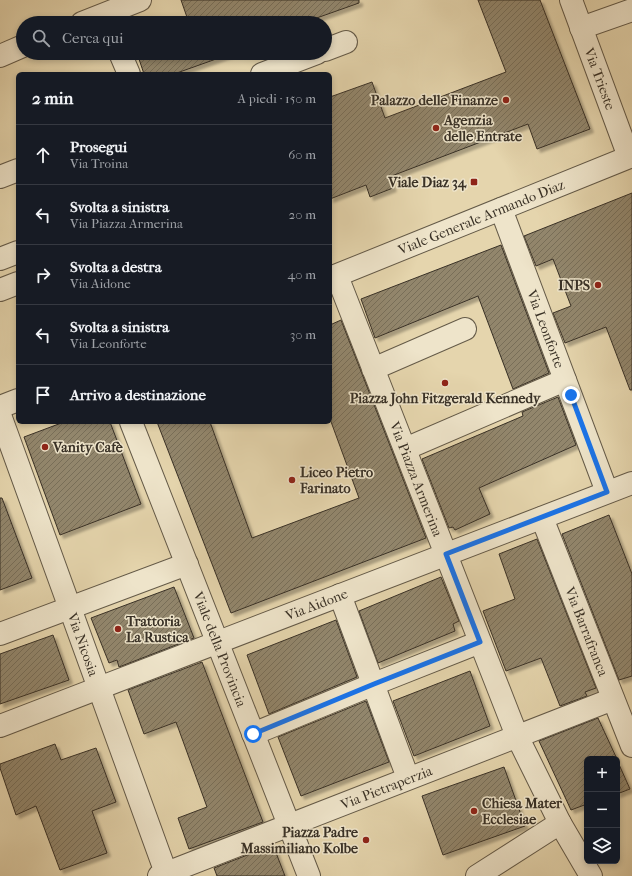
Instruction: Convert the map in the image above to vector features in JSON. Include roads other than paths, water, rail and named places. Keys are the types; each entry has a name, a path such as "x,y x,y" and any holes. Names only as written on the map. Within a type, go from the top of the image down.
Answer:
{"street":[{"path":"111,16 140,0"},
{"name":"Via Trieste","path":"575,1 581,28 631,159"},
{"path":"581,28 632,10"},
{"path":"332,47 346,42"},
{"path":"0,56 16,49"},
{"path":"123,60 128,72"},
{"path":"267,72 299,60"},
{"name":"Viale Generale Armando Diaz","path":"333,277 501,209 631,159"},
{"path":"0,177 16,171"},
{"name":"Via Leonforte","path":"501,209 607,492"},
{"path":"0,259 16,253"},
{"name":"Via Piazza Armerina","path":"333,277 373,369 517,736 560,823 591,876"},
{"path":"0,290 16,284"},
{"path":"373,369 465,329"},
{"path":"405,449 565,380"},
{"path":"0,407 16,401"},
{"name":"Via Nicosia","path":"0,415 99,688 162,875"},
{"name":"Viale della Provincia","path":"133,424 288,826 309,876"},
{"name":"Via Aidone","path":"0,726 632,483"},
{"name":"Via Barrafranca","path":"542,518 632,746"},
{"path":"0,634 187,564"},
{"path":"340,595 408,778"},
{"path":"253,734 480,642"},
{"name":"Via Pietraperzia","path":"162,875 613,698"},
{"path":"477,876 560,823"}],"place":[{"name":"Palazzo delle Finanze","path":"506,100"},
{"name":"Agenzia delle Entrate","path":"436,128"},
{"name":"Viale Diaz 34","path":"474,182"},
{"name":"INPS","path":"598,285"},
{"name":"Piazza John Fitzgerald Kennedy","path":"445,383"},
{"name":"Vanity Cafè","path":"45,447"},
{"name":"Liceo Pietro Farinato","path":"292,480"},
{"name":"Trattoria La Rustica","path":"118,629"},
{"name":"Chiesa Mater Ecclesiae","path":"474,811"},
{"name":"Piazza Padre Massimiliano Kolbe","path":"366,840"}]}
